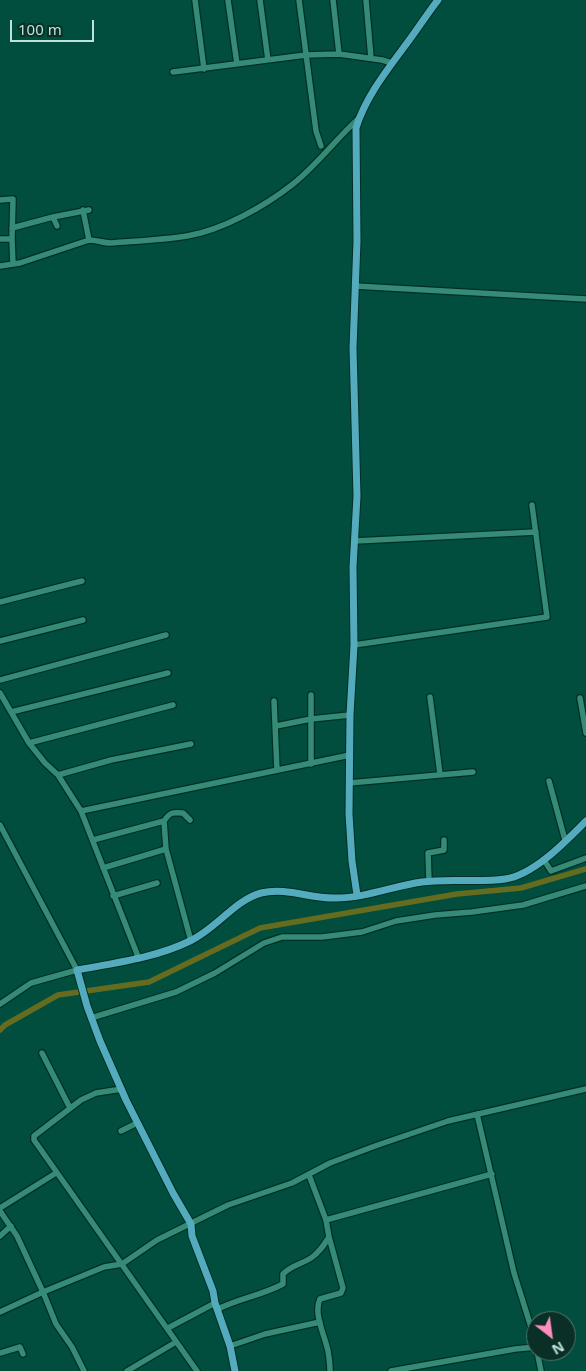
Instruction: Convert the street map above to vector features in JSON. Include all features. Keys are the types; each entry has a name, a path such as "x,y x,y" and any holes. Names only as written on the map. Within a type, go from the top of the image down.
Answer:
{"main road":[{"path":"357,896 350,836 350,714 354,645 353,567 357,496 353,378 357,241 355,138 358,119 368,101 438,0"},
{"path":"235,1371 230,1346 213,1290 192,1236 191,1224 137,1123 100,1041 87,1006 77,970 139,959 191,941 220,921 249,897 264,892 294,892 337,898 357,896 428,881 505,879 526,873 544,860 586,820"}],"street":[{"path":"195,0 204,69"},
{"path":"228,0 237,64"},
{"path":"260,0 268,60"},
{"path":"299,0 321,156"},
{"path":"333,0 339,54"},
{"path":"366,0 371,58"},
{"path":"173,72 306,55 339,54 371,58 392,64"},
{"path":"0,266 63,250 89,240 111,243 188,236 239,218 269,201 294,183 358,119"},
{"path":"321,146 329,149"},
{"path":"0,200 13,199 13,264"},
{"path":"12,228 86,210 89,240"},
{"path":"54,218 57,226"},
{"path":"0,240 12,239"},
{"path":"355,286 586,299"},
{"path":"354,645 547,617 532,505"},
{"path":"354,542 536,532"},
{"path":"0,602 82,581"},
{"path":"0,642 83,620"},
{"path":"0,680 166,635"},
{"path":"11,712 168,672"},
{"path":"0,693 29,743 45,763 58,775 81,811 139,959"},
{"path":"311,695 311,764"},
{"path":"430,696 440,774"},
{"path":"580,698 586,733"},
{"path":"274,701 277,770"},
{"path":"29,743 173,705"},
{"path":"276,726 350,714"},
{"path":"58,775 111,760 190,744"},
{"path":"81,811 350,755"},
{"path":"350,783 473,772"},
{"path":"549,781 565,840"},
{"path":"93,840 164,821 169,814 174,812 183,813 190,820"},
{"path":"164,821 166,849 191,941"},
{"path":"0,826 77,970 31,983 0,1004"},
{"path":"428,881 428,853 444,850 444,840"},
{"path":"103,868 166,849"},
{"path":"544,860 551,871 586,858"},
{"path":"114,896 157,883"},
{"path":"91,1018 176,992 216,973 264,943 282,938 362,932 416,918 523,905 586,886"},
{"path":"42,1053 70,1108"},
{"path":"122,1089 96,1093 81,1100 34,1136 34,1140 197,1371"},
{"path":"0,1312 104,1267 122,1264 157,1240 228,1205 292,1184 330,1163 448,1121 586,1089"},
{"path":"477,1114 514,1273 526,1311"},
{"path":"120,1132 137,1123"},
{"path":"56,1173 0,1209 11,1226 43,1292 56,1324 72,1347 84,1371"},
{"path":"326,1220 492,1174"},
{"path":"309,1175 326,1220 343,1290 338,1294 318,1300 320,1322 328,1351 330,1371"},
{"path":"0,1236 11,1226"},
{"path":"168,1328 217,1306 284,1284 283,1274 291,1266 311,1258 321,1250 329,1237"},
{"path":"230,1346 265,1334 320,1322"},
{"path":"127,1371 176,1342"},
{"path":"0,1353 20,1347 23,1354"},
{"path":"391,1371 515,1349 526,1349"},
{"path":"441,1363 442,1371"}],"waterway":[{"path":"0,1030 5,1025 58,995 149,982 260,928 457,894 521,888 586,869"}]}
